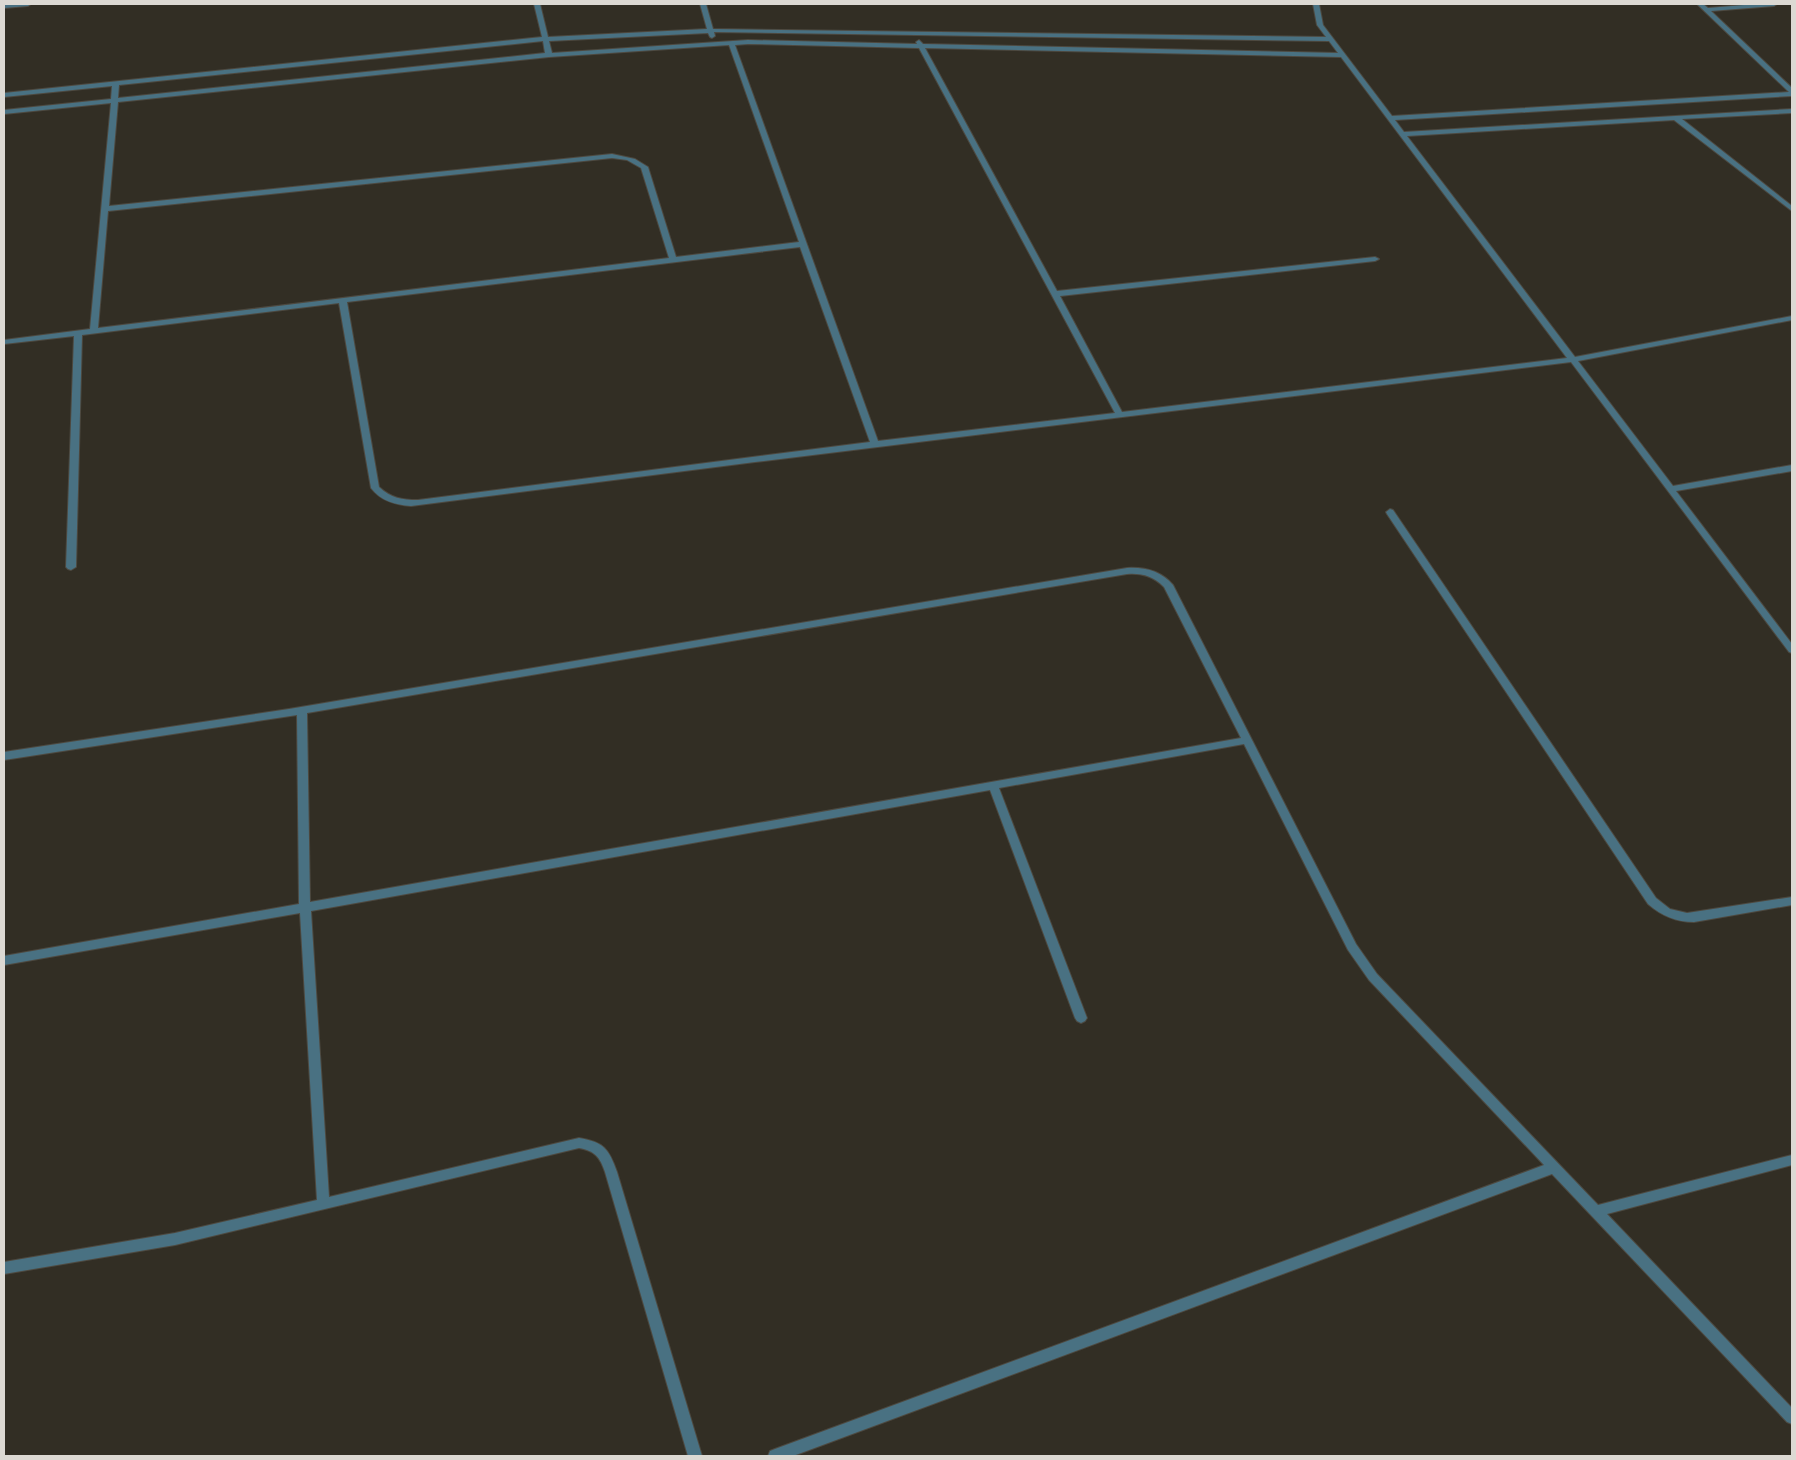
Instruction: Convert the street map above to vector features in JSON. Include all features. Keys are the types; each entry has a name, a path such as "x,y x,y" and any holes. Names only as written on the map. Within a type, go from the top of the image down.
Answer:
{"street":[{"path":"4,6 28,4"},
{"path":"536,4 549,55"},
{"path":"703,4 714,44"},
{"path":"1316,4 1320,25 1571,360 1792,650"},
{"path":"1700,4 1792,93"},
{"path":"1706,10 1774,4"},
{"path":"4,95 545,39 710,31 914,32 1331,39"},
{"path":"914,32 1120,415"},
{"path":"4,112 549,55 731,43 1343,54"},
{"path":"731,43 875,445"},
{"path":"94,331 116,83"},
{"path":"1390,118 1792,93"},
{"path":"1401,134 1792,111"},
{"path":"1676,118 1792,209"},
{"path":"105,210 624,156 644,167 673,260"},
{"path":"4,342 803,244"},
{"path":"1055,294 1375,259"},
{"path":"343,301 375,488 385,499 399,503 418,503 1571,360 1792,318"},
{"path":"71,567 78,333"},
{"path":"1669,489 1792,468"},
{"path":"1390,512 1652,901 1664,912 1678,918 1694,918 1792,901"},
{"path":"4,756 302,710 1127,570 1145,570 1159,576 1168,585 1352,947 1368,969 1792,1417"},
{"path":"302,710 305,908 323,1204"},
{"path":"4,961 1247,740"},
{"path":"993,785 1081,1018"},
{"path":"4,1268 142,1246 579,1143 596,1146 606,1156 695,1456"},
{"path":"1596,1211 1792,1160"},
{"path":"775,1456 1555,1167"}]}
